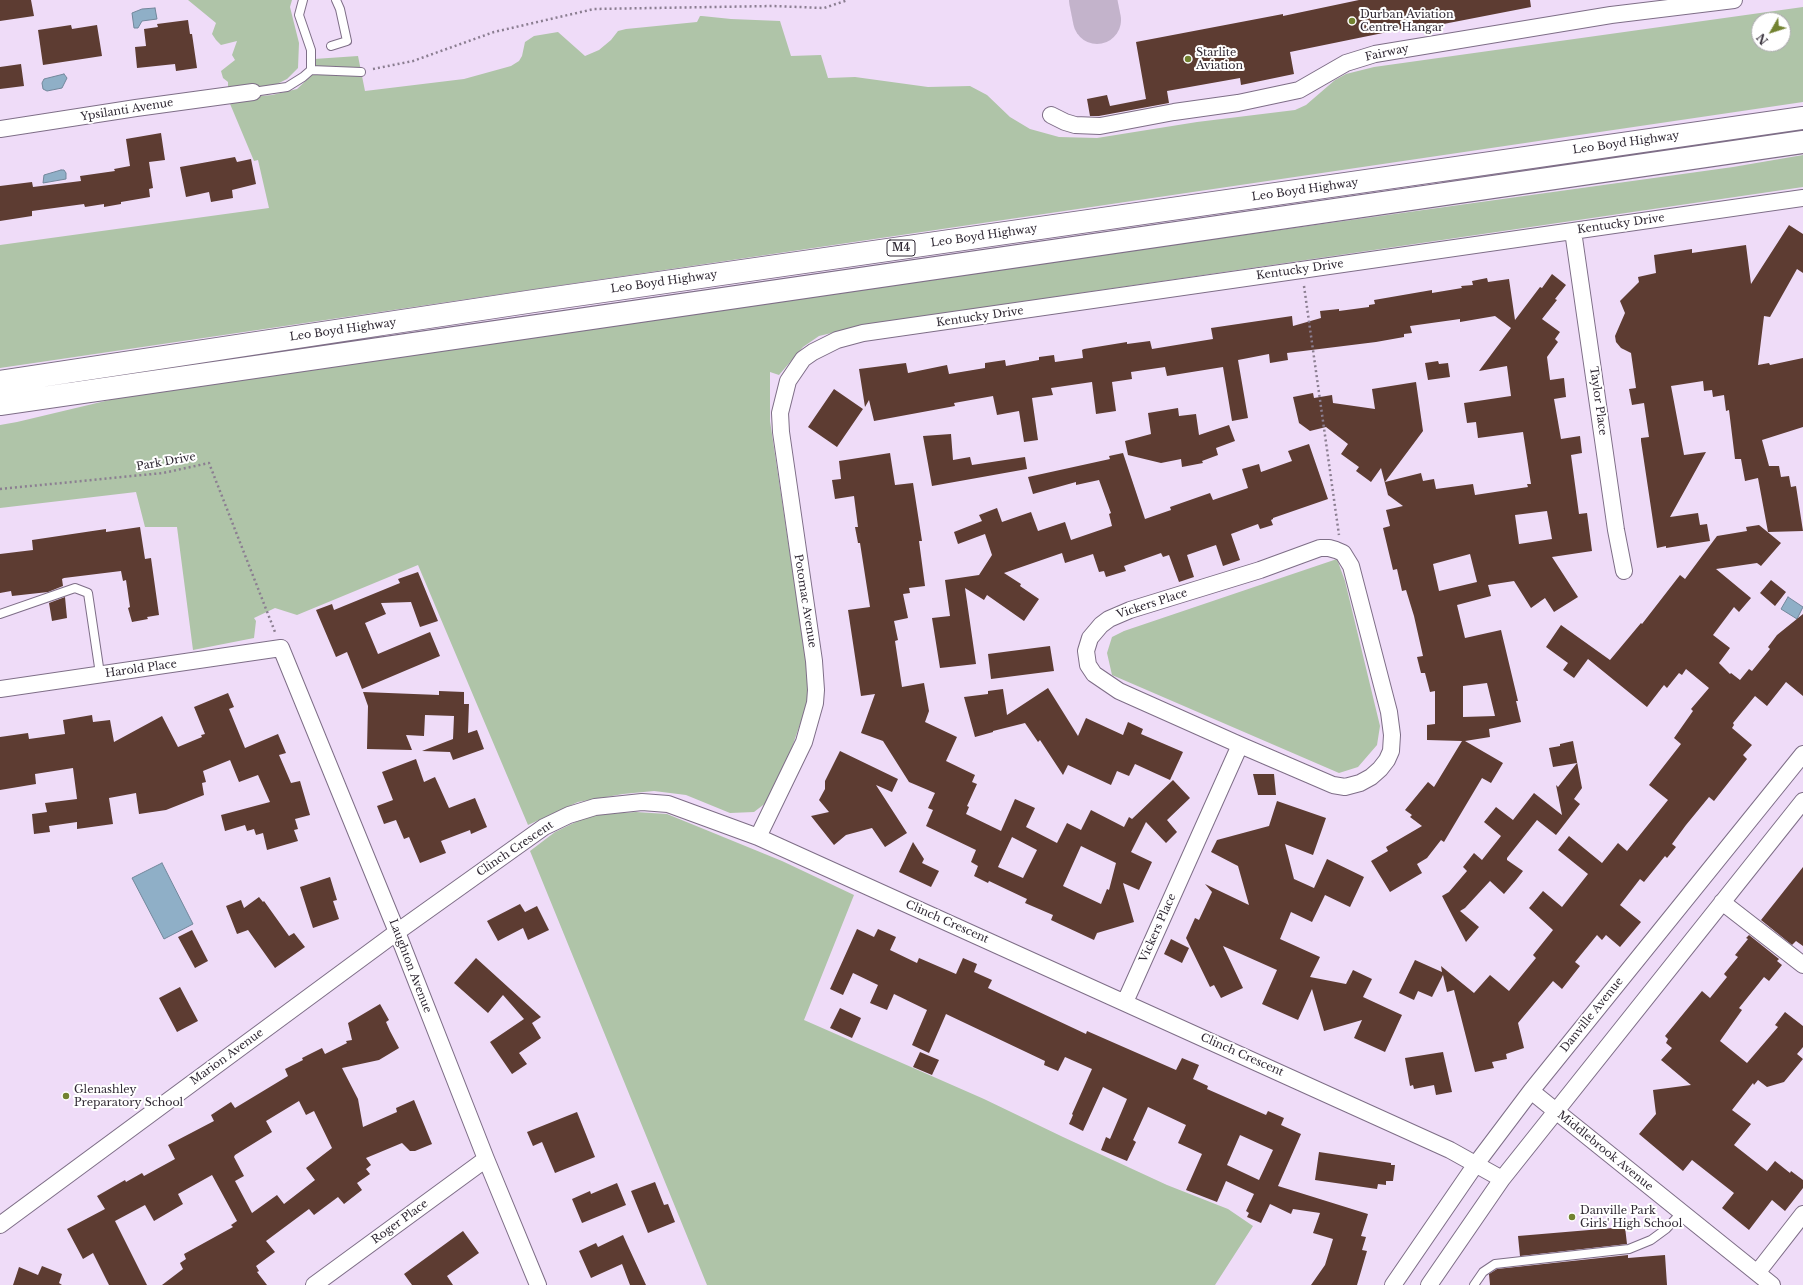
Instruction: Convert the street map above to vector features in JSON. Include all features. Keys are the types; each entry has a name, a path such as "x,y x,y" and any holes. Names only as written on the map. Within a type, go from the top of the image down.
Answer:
{"highway":[{"name":"Leo Boyd Highway","path":"0,382 542,300 1803,118"},
{"name":"M4","path":"0,404 1803,142"}],"street":[{"name":"Fairway","path":"1051,115 1075,125 1100,126 1174,112 1238,103 1299,90 1346,63 1375,54 1611,15 1734,0"},
{"name":"Ypsilanti Avenue","path":"0,129 253,92"},
{"name":"Kentucky Drive","path":"803,359 822,347 837,340 863,333 1803,198"},
{"name":"Taylor Place","path":"1573,231 1616,530 1624,571"},
{"name":"Potomac Avenue","path":"758,837 804,742 815,703 816,690 814,661 781,432 780,412 788,381 803,359"},
{"name":"Vickers Place","path":"1320,548 1329,548 1343,553 1348,559 1354,575 1389,712 1392,735 1391,751 1387,760 1371,777 1360,784 1345,787 1334,785 1240,745 1120,692 1094,674 1088,665 1086,651 1090,638 1109,618 1130,610 1260,570 1320,548"},
{"name":"Harold Place","path":"0,689 281,648"},
{"name":"Laughton Avenue","path":"281,648 397,932 486,1159 538,1285"},
{"name":"Vickers Place","path":"1125,1002 1240,745"},
{"name":"Danville Avenue","path":"1393,1285 1476,1164 1531,1092 1803,754"},
{"path":"1429,1285 1502,1179 1803,800"},
{"name":"Clinch Crescent","path":"397,932 544,827 595,807 642,802 668,804 758,837 1125,1002 1450,1150 1502,1179"},
{"path":"1722,902 1803,965"},
{"name":"Marion Avenue","path":"0,1225 397,932"},
{"name":"Middlebrook Avenue","path":"1531,1092 1772,1285"},
{"name":"Roger Place","path":"314,1285 486,1159"},
{"path":"1757,1273 1803,1214"}],"lane":[{"path":"302,0 300,15 311,50 311,70"},
{"path":"331,46 347,41 340,9 336,0"},
{"path":"253,92 287,87 311,70 361,72"},
{"path":"0,614 75,588 88,593 100,674"},
{"path":"1474,1285 1483,1272 1495,1264 1629,1249 1651,1240 1666,1229 1682,1212"}],"path":[{"path":"361,72 413,61 494,32 594,8 773,6 824,8 848,0"},
{"path":"1302,270 1343,553"},
{"name":"Park Drive","path":"0,489 163,473 209,463 281,648"}],"green space":[{"path":"188,0 292,0 290,7 299,43 298,68 287,79 273,86 228,91 228,82 223,78 221,71 235,60 232,55 237,41 221,45 212,34 216,23"},
{"path":"1803,7 1803,102 0,368 0,245 269,208 258,160 254,161 228,99 272,95 297,89 313,74 314,59 358,56 365,91 464,79 511,66 519,61 522,56 525,42 534,36 558,32 585,56 599,50 611,40 618,31 626,29 697,22 700,16 780,21 791,56 821,55 828,78 855,77 928,87 970,86 987,95 1010,117 1030,129 1059,137 1097,138 1197,122 1295,110 1306,105 1335,80 1346,74 1374,67 1751,14 1751,52 1791,52 1791,12 1767,12"},
{"path":"1803,155 1803,187 897,320 819,336 803,347 779,375 770,372 770,421 807,668 807,704 789,756 767,802 754,812 730,813 686,795 654,791 623,794 578,802 528,825 418,565 297,615 275,608 254,618 256,621 254,638 193,650 177,527 145,527 136,492 0,508 0,425 143,392 761,302 1733,167"},
{"path":"1337,559 1345,581 1380,726 1377,745 1358,767 1339,773 1112,675 1107,653 1112,637 1124,631"},
{"path":"636,812 667,814 782,861 854,895 804,1020 984,1099 1167,1185 1228,1209 1253,1226 1215,1285 707,1285 530,851 555,832 584,818 604,814"}],"water":[{"path":"155,8 157,19 142,21 138,28 134,28 132,13 142,9"},
{"path":"64,74 67,78 62,88 47,91 43,89 42,83 44,79"},
{"path":"64,170 66,173 66,179 43,183 44,175"},
{"path":"1788,597 1803,607 1797,619 1781,609"},
{"path":"162,863 193,924 164,939 132,878"}],"building":[{"path":"0,0 31,0 34,16 0,21"},
{"path":"1359,0 1530,0 1531,7 1423,28 1422,25 1290,52 1294,74 1241,85 1240,78 1167,91 1169,103 1099,116 1090,116 1087,99 1107,95 1110,106 1146,99 1136,42 1283,14 1283,16"},
{"path":"188,20 190,34 192,34 197,68 176,71 175,64 137,68 135,47 146,46 144,29 158,27 157,24"},
{"path":"71,25 72,29 97,25 102,56 43,65 38,30"},
{"path":"21,64 24,86 0,89 0,67"},
{"path":"161,133 165,160 149,162 153,188 149,189 150,197 121,202 121,204 104,207 104,204 85,207 84,204 32,211 32,216 0,221 0,186 32,182 33,187 81,181 80,176 115,171 114,169 130,166 126,139"},
{"path":"235,157 237,162 251,159 256,184 232,190 233,198 211,202 209,192 186,197 180,167"},
{"path":"1789,225 1803,234 1803,273 1797,269 1770,317 1764,316 1758,365 1769,363 1770,365 1803,358 1803,427 1762,440 1769,466 1779,466 1781,477 1789,476 1791,487 1796,486 1803,531 1768,532 1758,478 1745,481 1741,459 1735,459 1729,410 1726,411 1724,395 1713,397 1712,390 1704,391 1703,381 1671,386 1684,455 1706,452 1670,517 1698,513 1700,525 1707,524 1710,541 1657,548 1641,441 1641,438 1649,437 1644,403 1632,405 1629,389 1636,388 1631,353 1621,348 1616,342 1615,336 1625,313 1620,301 1639,282 1638,277 1656,273 1654,255 1692,249 1692,253 1746,245 1751,284"},
{"path":"1552,274 1566,285 1555,299 1557,300 1542,319 1560,332 1555,339 1558,342 1547,357 1550,380 1564,378 1566,397 1554,399 1561,439 1580,436 1582,453 1571,455 1579,514 1587,513 1592,551 1552,557 1578,597 1554,612 1545,598 1531,608 1514,581 1488,585 1491,596 1457,605 1465,638 1501,630 1518,701 1516,701 1521,722 1489,729 1490,737 1465,741 1503,763 1491,783 1482,778 1444,842 1441,840 1427,858 1417,864 1422,873 1390,892 1371,861 1388,851 1386,847 1422,826 1410,817 1412,815 1405,810 1428,782 1434,787 1462,741 1427,740 1427,725 1435,724 1435,691 1430,692 1425,673 1421,673 1417,657 1423,656 1414,616 1406,590 1402,591 1397,569 1393,570 1383,528 1390,526 1386,510 1403,506 1388,495 1381,468 1371,482 1356,471 1359,467 1341,454 1348,444 1326,427 1310,431 1299,423 1293,397 1313,393 1314,398 1332,395 1333,403 1375,409 1372,389 1416,382 1423,431 1385,482 1421,473 1423,481 1434,479 1436,489 1473,484 1475,495 1528,487 1527,484 1531,484 1523,432 1478,438 1476,422 1467,423 1464,403 1511,396 1507,366 1479,371 1511,328 1495,316 1460,322 1460,319 1410,326 1412,333 1404,334 1404,337 1287,353 1288,360 1270,363 1269,354 1238,360 1248,418 1232,421 1223,367 1167,376 1165,367 1131,372 1132,379 1112,382 1116,411 1096,414 1092,382 1051,388 1053,395 1032,398 1038,440 1024,442 1019,411 997,415 993,396 954,403 955,406 874,421 869,400 865,407 859,369 906,363 908,373 947,365 949,374 985,368 985,363 1005,360 1006,366 1039,360 1039,357 1054,355 1055,362 1083,358 1082,350 1084,349 1127,342 1127,344 1150,341 1152,349 1213,339 1211,328 1292,316 1293,326 1321,318 1320,311 1339,309 1339,311 1369,307 1369,305 1375,304 1374,300 1432,290 1432,293 1462,288 1461,286 1473,285 1472,281 1487,278 1488,282 1509,279 1515,320 1540,287 1542,288","holes":["1547,511 1552,539 1519,544 1515,515","1470,554 1477,582 1439,591 1433,564","1487,683 1495,716 1463,717 1463,686"]},
{"path":"1438,361 1439,364 1448,363 1450,377 1428,380 1425,363"},
{"path":"834,389 863,409 837,447 808,427"},
{"path":"1178,408 1179,416 1196,414 1199,435 1229,425 1235,441 1216,448 1218,455 1202,461 1203,463 1182,467 1181,459 1161,463 1128,455 1125,441 1151,434 1148,413"},
{"path":"951,434 953,460 970,457 972,465 1025,457 1027,469 932,486 923,436"},
{"path":"1309,444 1328,499 1273,518 1271,520 1273,525 1260,529 1258,524 1231,534 1240,560 1223,566 1216,545 1187,555 1194,577 1179,582 1169,555 1163,557 1161,553 1124,566 1126,571 1106,577 1104,571 1099,572 1093,554 1065,563 1062,553 1004,573 1021,584 1020,586 1039,599 1024,621 987,595 984,600 965,588 976,664 940,668 932,618 950,616 945,580 979,575 992,555 985,534 958,544 954,532 982,521 979,515 997,508 1002,522 1031,512 1038,531 1065,522 1071,540 1112,526 1109,514 1111,513 1099,480 1076,485 1076,482 1033,494 1028,477 1110,459 1109,456 1123,453 1145,519 1171,510 1170,507 1210,493 1213,500 1248,488 1242,469 1259,464 1261,472 1292,461 1288,451"},
{"path":"890,453 895,485 913,483 922,541 919,541 925,586 909,588 910,593 903,594 908,618 894,621 898,640 895,641 902,687 924,683 929,711 925,722 957,737 946,761 975,775 972,782 977,784 967,806 969,807 966,814 1001,831 1015,799 1035,808 1026,827 1057,843 1067,823 1081,830 1091,810 1124,827 1129,817 1132,819 1173,780 1190,798 1167,820 1177,832 1166,843 1146,822 1131,852 1152,862 1139,890 1123,883 1134,922 1097,933 1094,940 1051,920 1053,915 1025,903 1027,899 989,881 988,883 974,876 978,866 971,862 976,850 926,826 933,810 928,808 935,793 909,782 883,741 861,733 875,694 861,696 848,610 870,607 860,543 858,543 855,527 858,527 854,496 835,499 832,480 841,479 839,461","holes":["1012,837 1037,850 1023,878 998,867","1081,846 1116,863 1109,890 1107,889 1101,904 1063,886"]},
{"path":"1759,525 1781,543 1761,566 1757,563 1716,569 1751,598 1739,612 1734,607 1713,635 1730,648 1719,663 1730,674 1731,673 1740,680 1749,669 1752,671 1770,649 1768,647 1777,635 1803,614 1803,696 1786,682 1767,706 1755,696 1733,723 1734,725 1732,728 1752,745 1743,755 1747,759 1714,801 1709,797 1686,825 1672,844 1676,847 1667,858 1665,856 1644,882 1640,879 1620,905 1641,922 1620,947 1606,935 1602,940 1597,935 1575,962 1580,966 1562,989 1553,981 1518,1023 1524,1048 1506,1054 1507,1059 1492,1062 1494,1068 1475,1072 1454,990 1447,992 1443,975 1432,997 1418,991 1414,1000 1399,993 1415,960 1442,972 1441,966 1474,993 1490,975 1509,991 1536,958 1533,955 1553,930 1529,908 1543,891 1562,907 1588,874 1558,850 1569,836 1602,863 1618,843 1627,851 1668,800 1649,785 1681,744 1674,738 1693,711 1691,709 1709,688 1686,669 1682,675 1679,673 1667,688 1664,685 1647,707 1588,659 1574,678 1563,670 1568,663 1546,647 1561,625 1610,660 1641,623 1642,624 1680,575 1685,579 1717,536 1747,531 1746,527"},
{"path":"140,527 145,559 151,558 159,615 132,622 128,608 130,607 126,580 123,581 121,571 64,578 62,579 63,586 48,592 12,596 11,591 0,593 0,554 33,550 32,540 106,529 106,532"},
{"path":"418,572 438,621 420,627 411,602 381,603 386,614 365,623 378,654 430,632 440,656 362,689 347,652 336,657 316,610 332,604 334,610 400,583 398,579"},
{"path":"1771,580 1786,592 1775,606 1760,593"},
{"path":"65,597 67,618 52,621 49,603"},
{"path":"1050,646 1054,671 991,679 988,654"},
{"path":"1048,688 1078,736 1086,718 1123,735 1128,722 1143,729 1141,734 1183,752 1170,780 1135,764 1129,776 1117,771 1111,785 1068,765 1063,775 1040,740 1038,742 1025,723 975,737 964,697 988,694 988,691 1003,689 1007,715"},
{"path":"439,691 464,692 464,704 469,704 468,733 477,730 484,749 453,760 450,752 422,751 453,739 454,716 425,715 424,736 406,735 412,750 367,749 368,706 363,692 439,695"},
{"path":"228,693 234,707 229,709 245,748 278,734 286,753 279,755 291,783 300,781 310,815 295,819 298,829 294,830 298,841 267,850 263,833 256,835 254,829 247,831 245,825 225,831 221,815 270,802 258,775 239,782 230,760 203,771 206,782 202,783 204,795 166,810 139,814 136,793 109,798 113,824 77,829 77,822 49,826 50,832 34,834 32,814 47,812 45,803 77,799 73,768 35,774 36,784 0,790 0,737 28,733 29,739 65,734 63,720 92,715 93,722 110,720 114,742 162,716 178,747 202,737 201,735 205,734 194,707"},
{"path":"1573,741 1582,788 1574,799 1580,804 1556,835 1537,820 1507,858 1507,860 1523,871 1516,880 1504,894 1490,881 1465,908 1460,911 1479,927 1466,942 1442,896 1449,892 1467,871 1463,867 1474,853 1482,860 1501,836 1484,822 1496,807 1513,820 1534,793 1562,815 1556,785 1558,787 1577,763 1553,767 1549,748"},
{"path":"840,751 898,779 892,792 876,785 907,833 885,847 872,828 846,835 834,845 811,816 829,812 819,800 825,789 825,781"},
{"path":"416,759 424,782 435,777 449,808 475,798 487,827 471,834 470,830 441,841 446,853 420,863 409,837 404,839 396,820 384,824 377,806 393,800 382,772"},
{"path":"1253,774 1274,774 1276,795 1258,795"},
{"path":"1277,801 1326,818 1313,855 1285,844 1294,879 1314,888 1327,859 1364,877 1350,907 1325,895 1312,922 1291,912 1280,939 1320,957 1310,977 1346,984 1353,970 1372,979 1363,997 1402,1015 1385,1052 1354,1038 1362,1020 1324,1031 1312,989 1298,1020 1262,1004 1277,970 1223,946 1243,988 1221,998 1214,985 1210,987 1186,938 1195,918 1199,920 1212,892 1205,884 1249,905 1238,866 1211,852 1217,840 1269,826"},
{"path":"913,842 924,859 922,863 939,871 931,887 899,872"},
{"path":"1803,867 1803,946 1796,941 1792,945 1761,920"},
{"path":"330,877 337,900 333,901 339,919 313,928 300,887"},
{"path":"259,897 263,902 264,901 289,936 294,933 305,947 275,968 248,930 237,934 226,906 241,900 244,908"},
{"path":"520,904 525,912 537,906 549,930 528,940 523,928 498,941 487,921"},
{"path":"857,929 874,937 878,929 896,937 890,950 917,963 919,958 956,974 963,958 977,964 974,972 992,980 988,988 1086,1034 1087,1031 1176,1070 1182,1058 1199,1065 1193,1079 1208,1086 1207,1089 1266,1115 1268,1111 1284,1118 1281,1125 1301,1134 1278,1186 1368,1214 1361,1236 1366,1237 1362,1250 1367,1251 1357,1285 1311,1285 1325,1265 1333,1239 1313,1233 1320,1213 1293,1209 1291,1214 1270,1204 1261,1223 1247,1217 1249,1213 1246,1211 1254,1194 1226,1181 1217,1202 1186,1190 1202,1154 1178,1143 1186,1125 1148,1107 1133,1140 1136,1142 1127,1161 1101,1150 1106,1137 1110,1139 1127,1099 1103,1087 1083,1131 1069,1124 1092,1069 1065,1057 1058,1071 1044,1065 1045,1061 946,1014 929,1053 912,1045 927,1010 894,994 887,1010 870,1003 878,985 853,973 843,995 830,989","holes":["1240,1135 1273,1150 1259,1180 1227,1165"]},
{"path":"192,930 208,961 195,968 178,937"},
{"path":"1749,935 1779,959 1777,961 1782,965 1769,981 1764,977 1739,1008 1742,1010 1720,1041 1747,1063 1778,1027 1775,1025 1785,1012 1803,1026 1803,1047 1797,1054 1803,1059 1784,1082 1767,1087 1758,1080 1754,1085 1753,1083 1732,1110 1751,1124 1734,1145 1767,1171 1775,1161 1790,1173 1791,1171 1803,1180 1803,1188 1785,1211 1772,1200 1749,1230 1722,1208 1734,1193 1692,1160 1683,1171 1639,1134 1656,1114 1653,1090 1691,1085 1661,1060 1672,1048 1666,1043 1668,1039 1665,1036 1702,991 1710,998 1727,977 1724,974 1738,957 1735,955 1748,939 1746,938"},
{"path":"1171,939 1189,948 1182,963 1164,954"},
{"path":"476,958 541,1017 532,1023 541,1038 519,1053 527,1064 512,1074 490,1042 524,1019 503,995 488,1013 454,983"},
{"path":"180,987 198,1021 177,1032 159,998"},
{"path":"380,1004 389,1020 386,1022 399,1048 379,1060 342,1068 358,1099 363,1127 397,1112 396,1108 414,1100 432,1144 415,1151 410,1151 402,1143 366,1158 371,1165 366,1169 370,1174 357,1183 362,1190 344,1204 338,1197 314,1215 309,1209 266,1241 275,1252 256,1266 259,1271 257,1272 267,1285 162,1285 183,1269 180,1263 186,1259 184,1254 233,1227 231,1225 237,1221 212,1175 178,1194 183,1204 154,1221 145,1205 115,1221 147,1285 109,1285 93,1253 83,1259 67,1229 105,1209 97,1196 125,1180 126,1182 142,1173 144,1176 175,1159 168,1145 214,1121 211,1115 231,1102 235,1108 288,1076 285,1069 303,1060 302,1058 322,1048 325,1054 347,1043 346,1041 352,1040 348,1023","holes":["299,1101 306,1115 314,1111 332,1148 306,1168 315,1180 284,1204 277,1195 252,1213 235,1181 244,1176 234,1157 235,1155 272,1132 266,1121"]},
{"path":"840,1008 861,1018 852,1038 830,1028"},
{"path":"920,1052 939,1060 932,1075 913,1067"},
{"path":"1443,1052 1452,1092 1436,1095 1434,1085 1414,1089 1413,1085 1410,1086 1405,1058"},
{"path":"577,1112 595,1157 555,1173 542,1142 533,1146 527,1132"},
{"path":"1319,1152 1391,1163 1391,1165 1395,1165 1393,1181 1386,1181 1386,1185 1378,1184 1377,1189 1315,1180"},
{"path":"655,1182 664,1205 668,1204 675,1222 648,1233 631,1191"},
{"path":"617,1183 626,1205 582,1223 572,1199 590,1191 591,1194"},
{"path":"1625,1227 1627,1244 1520,1256 1518,1236"},
{"path":"463,1231 479,1253 447,1276 453,1285 412,1285 404,1274"},
{"path":"623,1235 646,1285 630,1285 622,1264 591,1278 579,1251 596,1243 598,1247"},
{"path":"1628,1255 1628,1258 1665,1255 1667,1285 1490,1285 1489,1274 1497,1269"},
{"path":"42,1266 62,1274 59,1283 62,1285 13,1285 19,1267 38,1275"}],"taxiway":[{"path":"1093,0 1097,20"}],"place":[{"name":"Durban Aviation Centre Hangar","path":"1352,21"},
{"name":"Starlite Aviation","path":"1188,59"},
{"name":"Glenashley Preparatory School","path":"66,1096"},
{"name":"Danville Park Girls' High School","path":"1572,1217"}]}
